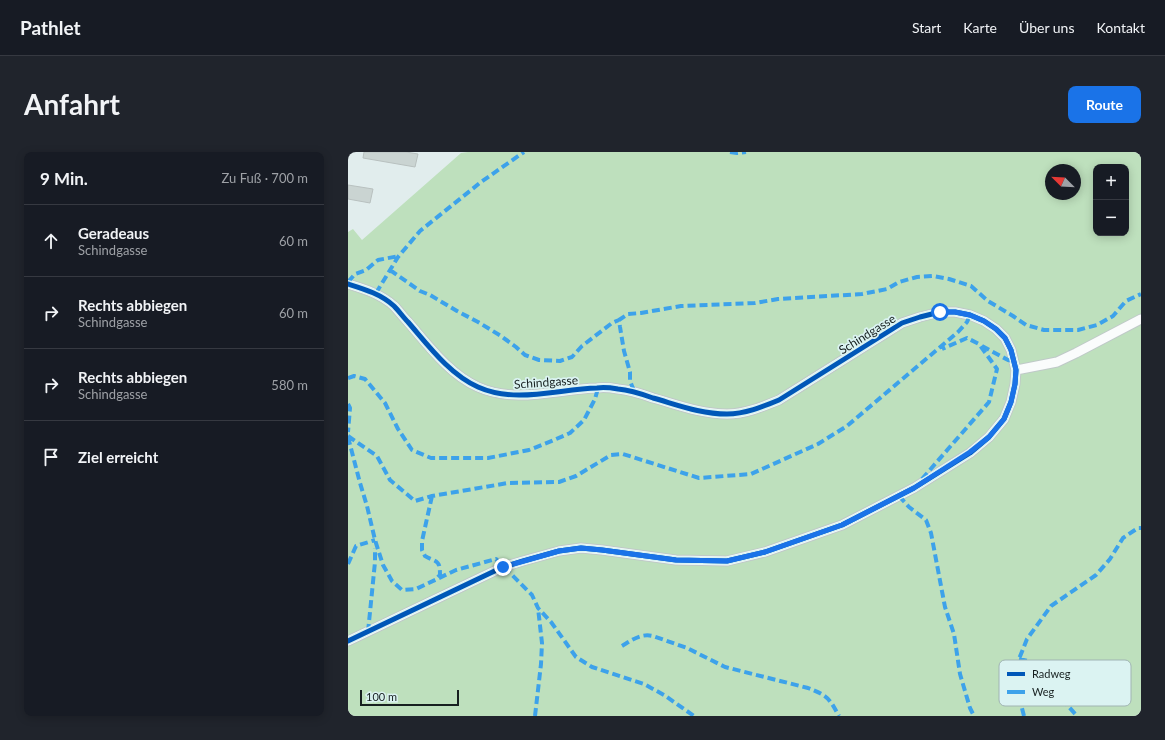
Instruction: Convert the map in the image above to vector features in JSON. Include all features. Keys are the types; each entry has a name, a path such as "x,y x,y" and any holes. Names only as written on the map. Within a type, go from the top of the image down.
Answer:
{"street":[{"name":"Schindgasse","path":"348,284 376,293 394,306 444,362 460,376 478,387 497,393 517,395 598,388 620,389 691,410 711,414 743,412 762,407 779,400 902,323 940,312 955,312 970,315 984,321 996,329 1005,338 1011,350 1016,370 1015,384 1009,407 1004,419 989,437 970,452 914,488 842,525 765,552 727,561 676,560 581,548 559,551 503,567 348,641"},
{"path":"1016,370 1057,362 1141,319"}],"green space":[{"path":"468,152 1141,152 1141,716 348,716 348,232 353,229 362,240 461,153"}],"building":[{"path":"364,152 406,152 418,154 415,167 363,158"},
{"path":"348,185 373,189 370,203 348,199"}],"marked path":[{"path":"376,293 398,257 420,231 481,182 524,152"},
{"path":"730,152 746,152"},
{"path":"348,282 355,274 366,270 378,260 399,256"},
{"path":"390,270 420,291 430,295 501,336 525,355 539,360 560,361 572,357 582,346 612,323 619,320"},
{"path":"634,391 630,381 630,372 624,351 619,320 628,314 681,306 755,303 778,299 862,294 887,289 899,282 917,277 933,276 971,286 988,301 1026,325 1044,330 1078,330 1097,325 1113,316 1126,301 1141,294"},
{"path":"348,436 377,456 390,480 415,501 432,496 508,483 559,482 576,476 611,455 623,454 699,478 751,474 818,444 847,426 958,332 967,322 970,315"},
{"path":"922,479 989,402 997,369 979,344 967,338 942,349"},
{"path":"982,346 1008,360 1014,361"},
{"path":"348,378 354,376 365,379 385,403 398,429 412,450 431,458 488,458 529,450 554,440 570,433 584,420 595,399 598,388"},
{"path":"348,404 350,408 348,432"},
{"path":"348,437 383,565 392,581 402,590 416,589 456,570 496,559 532,595 538,608 551,622 576,657 592,667 644,684 664,695 694,716"},
{"path":"432,496 422,541 422,550 425,556 437,562 439,566 440,575 436,579"},
{"path":"899,496 909,507 926,520 931,533 945,607 954,634 960,674 970,708 974,716"},
{"path":"1019,660 1027,639 1051,606 1096,575 1110,559 1123,538 1138,528 1141,528"},
{"path":"348,564 356,546 375,540"},
{"path":"368,632 375,548"},
{"path":"535,716 542,643 538,608"},
{"path":"622,646 633,639 644,635 653,636 687,648 725,667 815,691 827,698 839,716"},
{"path":"1019,659 1024,660"},
{"path":"1021,706 1024,716"},
{"path":"1068,706 1077,716"}],"cycle path":[{"path":"348,284 372,292 389,302 448,367 458,375 478,387 492,392 507,394 522,395 608,388 632,391 699,411 717,414 740,413 760,408 779,400 902,323 940,312 955,312 970,315 984,321 996,329 1005,338 1011,350 1016,370 1011,402 1004,419 989,437 970,453 914,488 842,525 765,552 727,561 676,560 581,548 559,551 503,567 348,641"}],"route":[{"path":"503,567 559,551 581,548 676,560 727,561 765,552 842,525 914,488 970,452 989,437 1004,419 1011,402 1015,384 1016,370 1011,350 1005,338 996,329 984,321 970,315 955,312 940,312"}]}
